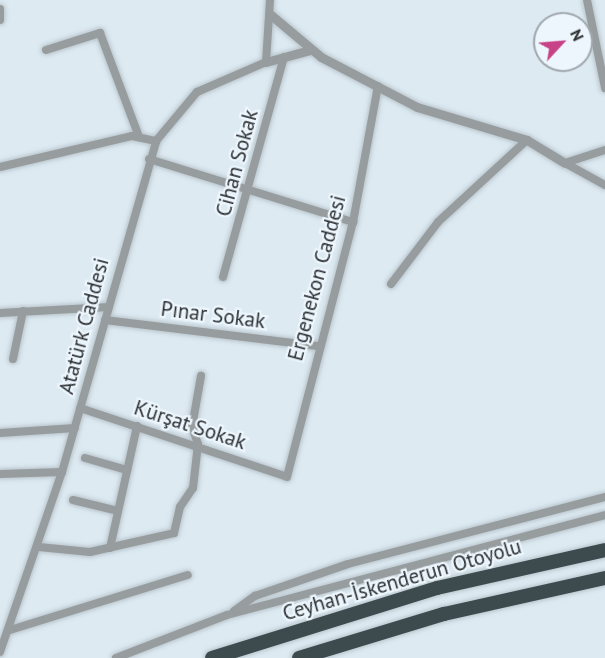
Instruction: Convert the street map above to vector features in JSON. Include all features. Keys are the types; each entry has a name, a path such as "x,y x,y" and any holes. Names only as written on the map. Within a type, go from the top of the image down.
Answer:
{"highway":[{"name":"Ceyhan-İskenderun Otoyolu","path":"212,658 436,588 605,550"},
{"path":"299,658 444,614 605,578"}],"street":[{"path":"270,0 271,15 266,62 310,50"},
{"path":"587,0 605,88"},
{"path":"0,9 0,20"},
{"path":"271,15 310,50 417,107 527,140 605,185"},
{"path":"46,50 100,33 140,137"},
{"name":"Cihan Sokak","path":"223,278 284,57"},
{"name":"Atatürk Caddesi","path":"0,652 39,547 62,472 149,159 156,141 196,92 266,62"},
{"name":"Ergenekon Caddesi","path":"287,477 317,346 354,222 378,86"},
{"path":"0,166 140,137 156,141"},
{"path":"391,284 438,222 527,140"},
{"path":"565,163 605,150"},
{"path":"149,159 354,222"},
{"path":"0,313 109,307"},
{"path":"13,359 23,311"},
{"name":"Pınar Sokak","path":"105,320 317,346"},
{"path":"39,547 74,554 174,533 180,507 193,488 198,444 192,427 201,376"},
{"name":"Kürşat Sokak","path":"80,408 198,444 287,477"},
{"path":"110,548 137,426"},
{"path":"0,432 75,428"},
{"path":"85,458 127,470"},
{"path":"0,474 62,472"},
{"path":"227,615 255,596 348,564 605,497"},
{"path":"73,500 118,511"},
{"path":"116,658 227,615 605,515"},
{"path":"10,630 189,574"}]}
